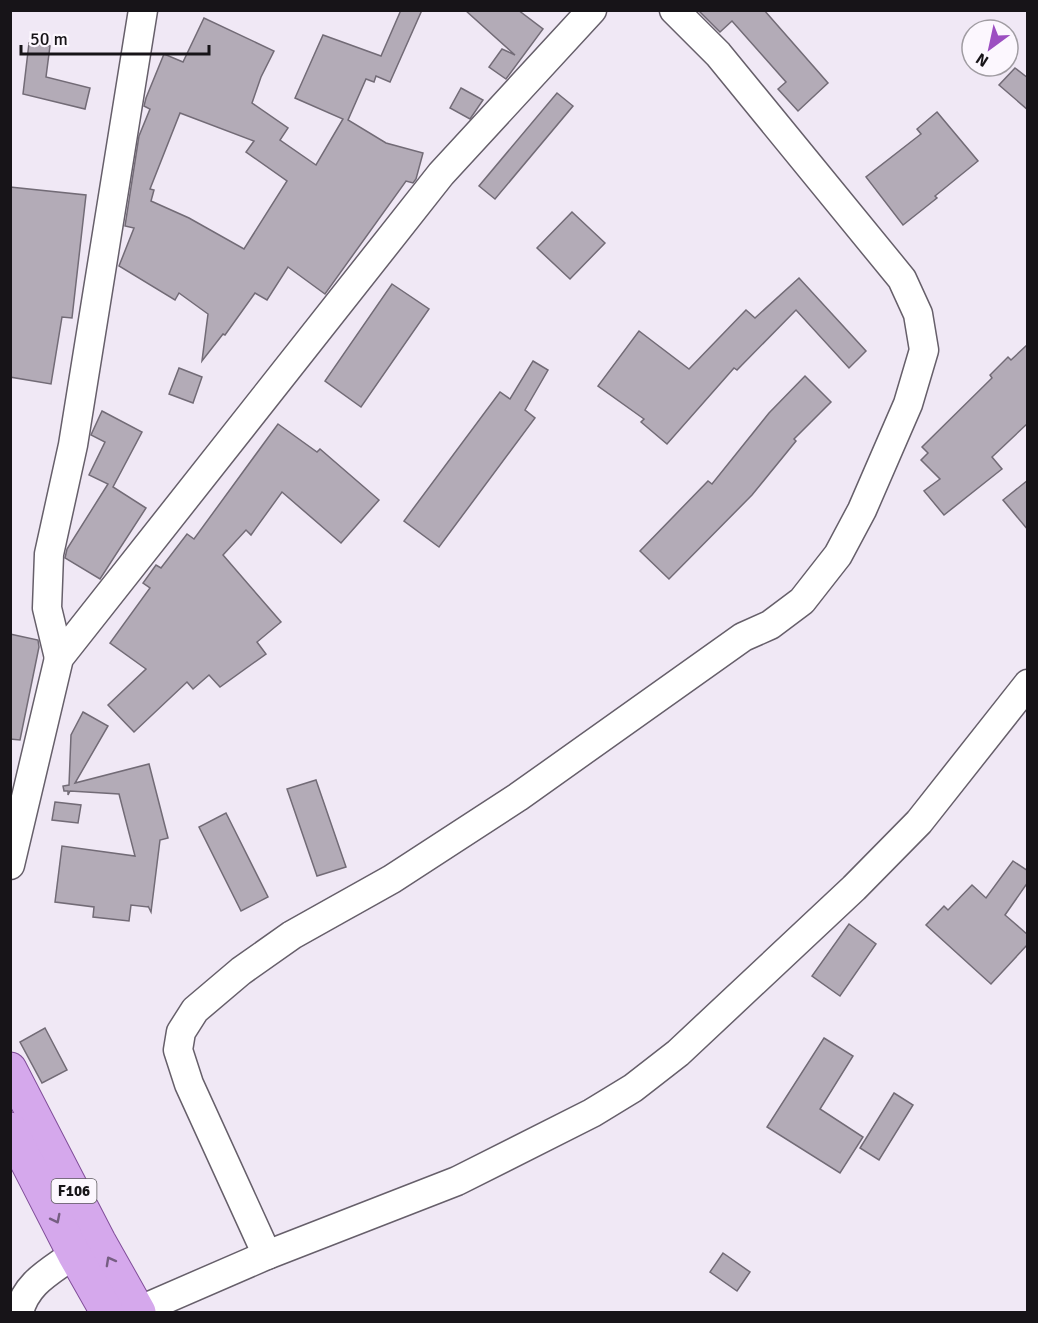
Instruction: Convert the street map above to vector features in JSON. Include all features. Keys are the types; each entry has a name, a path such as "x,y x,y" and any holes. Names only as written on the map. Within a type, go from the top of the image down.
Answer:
{"main road":[{"name":"F106","path":"10,1069 99,1240 128,1312"},
{"name":"F106","path":"10,1129 20,1167 74,1254 128,1312"}],"street":[{"path":"59,658 47,608 49,554 73,445 143,10"},
{"path":"10,865 59,658 441,174 592,10"},
{"path":"267,1255 189,1084 178,1050 181,1032 195,1010 241,971 292,935 392,879 518,797 743,637 770,625 802,601 838,555 862,510 908,404 924,350 918,314 902,279 718,54 674,10"},
{"path":"128,1312 457,1181 592,1113 633,1088 678,1053 854,888 919,822 1028,684"},
{"path":"19,1312 22,1299 33,1284 74,1254"}],"building":[{"path":"401,10 422,10 390,82 376,76 374,82 366,79 348,120 386,143 423,153 416,179 413,183 406,181 325,294 288,267 267,300 255,293 225,335 223,334 202,361 208,314 179,293 175,300 119,266 134,228 125,226 139,136 150,109 144,106 164,54 183,62 204,18 274,51 261,77 252,103 288,128 280,140 316,165 343,119 295,98 323,35 381,56","holes":["180,113 254,141 246,152 287,181 244,249 189,218 151,201 154,190 150,189"]},
{"path":"465,10 518,10 543,29 506,79 489,67 502,49 515,55"},
{"path":"698,10 764,10 828,83 798,111 778,89 786,82 732,21 720,32"},
{"path":"29,43 50,46 46,77 90,88 85,109 23,94"},
{"path":"1020,72 1028,78 1028,110 999,85 1006,78 1020,78"},
{"path":"461,88 483,100 470,119 450,108"},
{"path":"557,93 573,106 495,199 479,186"},
{"path":"937,112 978,161 903,225 866,177 921,134 917,129"},
{"path":"10,187 86,195 72,318 62,317 51,384 10,377"},
{"path":"572,212 605,243 570,279 537,248"},
{"path":"799,278 866,351 849,368 796,310 737,370 734,368 667,444 641,422 644,419 598,386 639,331 689,369 746,310 755,318"},
{"path":"392,284 429,309 361,407 325,381"},
{"path":"1028,344 1028,423 992,457 1002,469 944,515 924,491 940,479 921,460 928,453 922,447 992,378 990,375 1008,357 1011,360"},
{"path":"533,361 548,370 525,410 535,418 439,547 404,521 500,392 510,399"},
{"path":"179,368 202,377 193,403 169,394"},
{"path":"805,376 831,402 794,439 796,441 752,495 669,579 640,551 708,481 712,484 769,413"},
{"path":"102,411 142,432 113,487 146,508 100,579 65,558 67,549 108,484 89,475 105,442 91,435"},
{"path":"278,424 317,452 320,449 379,500 341,543 282,492 251,535 246,530 223,555 281,622 257,642 266,654 220,687 209,675 193,689 187,682 134,732 108,705 146,669 110,643 150,588 143,583 156,565 161,568 187,534 194,539"},
{"path":"1028,480 1028,530 1003,500"},
{"path":"10,634 38,640 39,647 20,740 10,739"},
{"path":"83,712 108,726 75,783 149,764 168,838 160,840 151,912 148,906 131,905 129,921 93,917 94,907 55,902 62,846 135,856 119,794 70,791 68,795 68,791 64,791 63,786 69,785 71,735"},
{"path":"316,780 346,867 317,876 287,789"},
{"path":"55,802 81,805 78,823 52,820"},
{"path":"226,813 268,897 241,911 199,827"},
{"path":"1013,861 1028,871 1028,882 1005,915 1028,935 1028,944 991,984 926,925 944,906 948,910 972,885 986,898"},
{"path":"849,924 876,944 840,996 812,976"},
{"path":"45,1028 67,1070 42,1083 20,1042"},
{"path":"824,1038 853,1056 820,1109 863,1137 840,1173 767,1127"},
{"path":"894,1093 913,1105 879,1160 860,1148"},
{"path":"723,1253 750,1272 737,1291 710,1272"}]}
